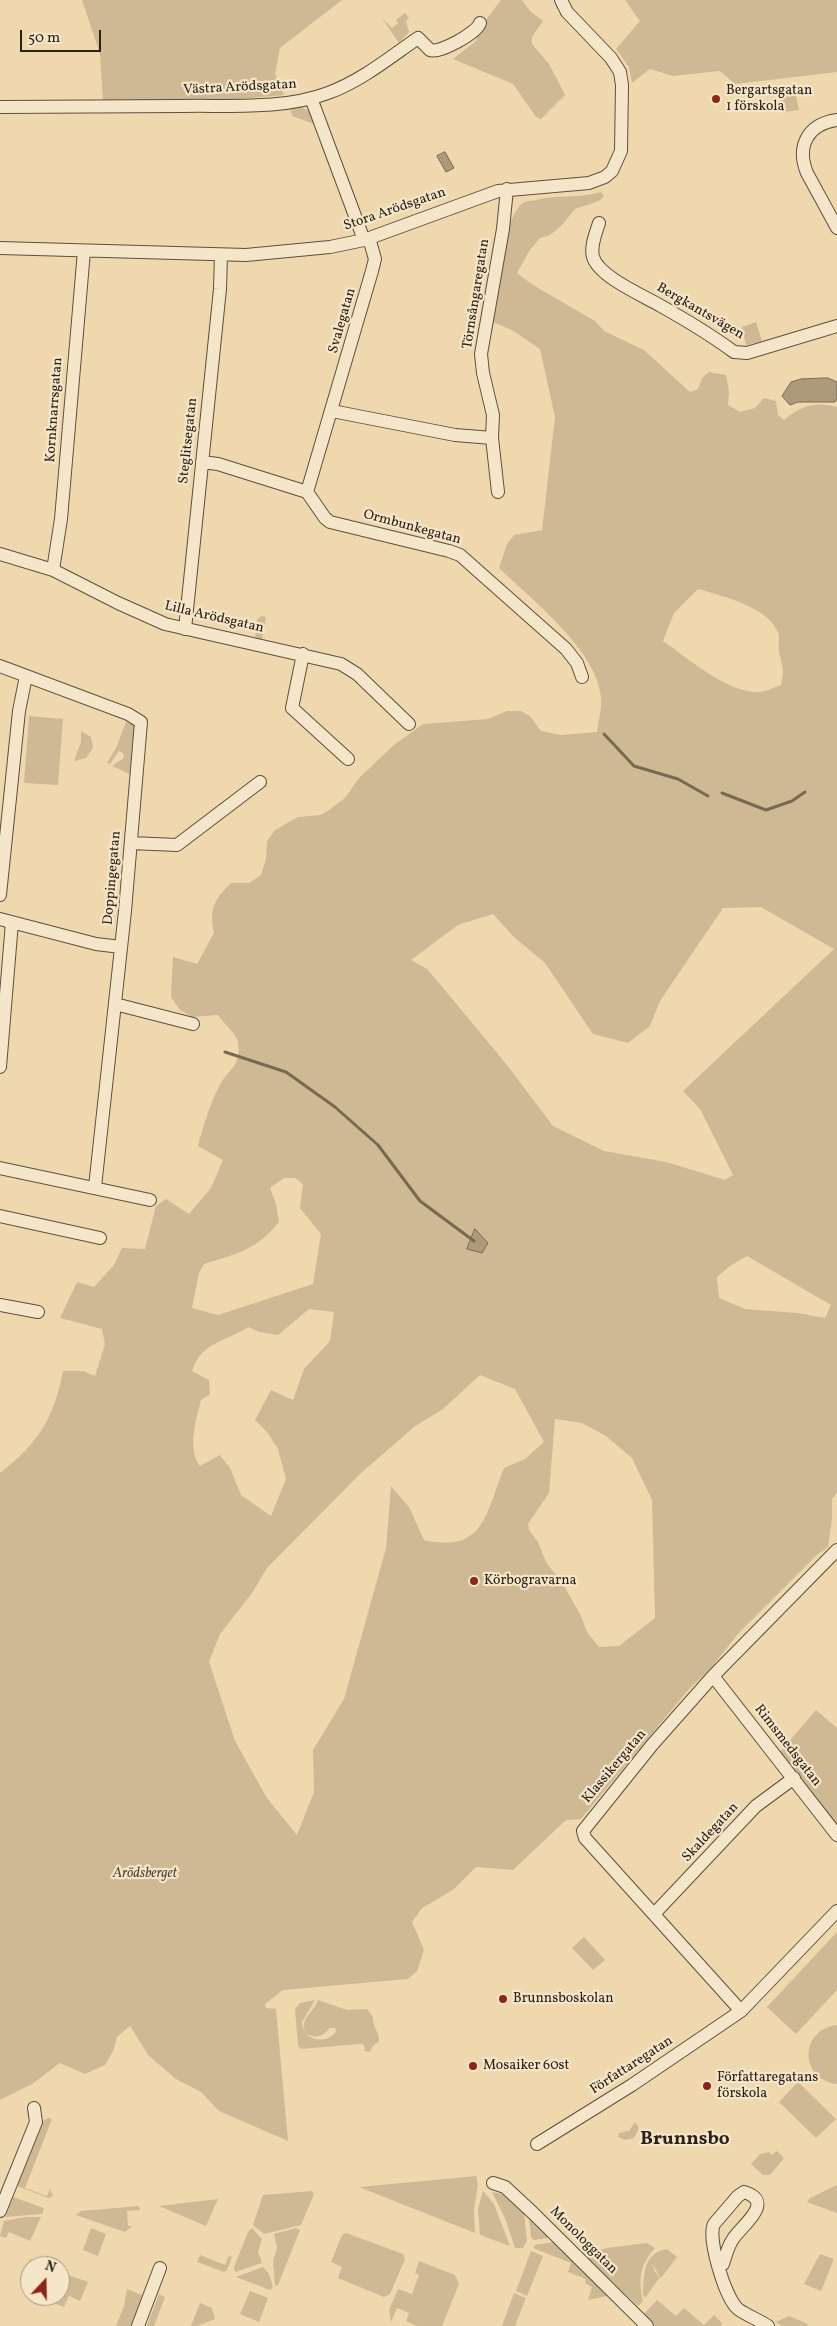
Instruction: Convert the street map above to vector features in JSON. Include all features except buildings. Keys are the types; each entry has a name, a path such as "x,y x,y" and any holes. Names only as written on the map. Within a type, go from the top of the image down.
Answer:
{"street":[{"name":"Stora Arödsgatan","path":"0,248 220,255 280,254 330,247 367,239 474,198 507,189 573,186 598,182 612,171 621,151 622,85 620,72 610,58 574,19 561,0"},
{"name":"Västra Arödsgatan","path":"0,108 235,105 291,102 311,98 343,87 368,73 418,38 430,50 438,51 475,31 480,23"},
{"name":"Svalegatan","path":"307,492 373,266 374,252 367,239 311,98"},
{"path":"837,120 815,127 807,138 803,164 837,228"},
{"name":"Törnsångaregatan","path":"498,492 492,438 493,415 483,372 481,354 503,229 507,189"},
{"name":"Bergkantsvägen","path":"599,223 592,249 593,257 598,265 631,290 668,310 734,352 747,353 837,326"},
{"name":"Kornknarrsgatan","path":"53,570 61,519 84,251"},
{"name":"Steglitsegatan","path":"185,630 220,289 220,255"},
{"path":"332,411 455,435 492,438"},
{"path":"202,462 218,464 307,492"},
{"name":"Ormbunkegatan","path":"307,492 325,518 330,522 460,555 566,649 577,663 582,678"},
{"name":"Lilla Arödsgatan","path":"0,554 53,570 165,624 341,664 357,674 409,724"},
{"path":"303,654 292,708 348,759"},
{"name":"Doppingegatan","path":"0,666 128,714 141,722 121,947 95,1187"},
{"path":"0,895 19,711 26,676"},
{"path":"131,843 177,845 260,782"},
{"path":"0,1067 6,921 96,944 121,947"},
{"path":"115,1004 194,1024"},
{"path":"0,1168 150,1200"},
{"path":"0,1216 100,1238"},
{"path":"0,1305 38,1312"},
{"name":"Klassikergatan","path":"741,2010 585,1838 583,1831 652,1745 713,1676 837,1550"},
{"name":"Rimsmedsgatan","path":"713,1676 837,1835"},
{"name":"Skaldegatan","path":"655,1913 756,1806 794,1778"},
{"path":"741,2010 837,1911"},
{"name":"Författaregatan","path":"537,2144 632,2085 741,2010"},
{"path":"0,2211 36,2122 34,2108"},
{"name":"Monologgatan","path":"493,2183 505,2187 533,2213 647,2326"},
{"path":"719,2266 723,2264 734,2236 753,2216 758,2206 757,2200 752,2195 744,2192 738,2196 712,2228 712,2242 719,2266 732,2302 738,2309 768,2326"},
{"path":"138,2326 160,2268"}],"green space":[{"path":"82,0 342,0 280,48 275,74 284,95 193,103 103,102 100,54"},
{"path":"501,0 522,0 530,11 543,21 532,37 532,44 549,64 565,95 541,119 536,117 513,84 453,59 476,41 482,25"},
{"path":"625,0 837,0 837,72 735,84 720,71 673,76 650,69 632,83 629,67 616,49 640,21"},
{"path":"405,13 409,18 406,21 409,32 399,43 382,18 392,28 398,23 396,20"},
{"path":"782,94 796,95 799,110 785,112 785,106 779,106"},
{"path":"290,106 300,106 311,112 317,125 292,116"},
{"name":"Arödsberget","path":"601,192 604,196 599,201 575,209 561,226 550,235 540,238 530,250 517,273 533,285 595,321 604,331 644,350 690,392 698,389 702,378 709,372 726,375 729,392 728,405 740,412 755,408 764,398 776,401 778,415 784,420 796,411 809,406 829,405 837,407 837,1493 832,1499 832,1519 828,1547 817,1555 737,1635 711,1668 689,1689 581,1819 566,1820 513,1870 476,1867 453,1890 422,1908 412,1922 424,1950 417,1971 408,1979 283,1990 265,2004 266,2008 276,2009 288,2141 219,2111 201,2092 176,2079 149,2056 130,2026 117,2037 113,2051 105,2065 85,2074 60,2063 32,2084 0,2100 0,1473 25,1451 42,1429 55,1403 63,1371 83,1371 95,1376 105,1344 102,1329 60,1318 77,1282 94,1287 114,1265 122,1248 145,1249 156,1206 166,1199 189,1214 211,1188 223,1160 198,1146 214,1097 238,1057 237,1040 218,1015 192,1017 180,1010 171,997 173,957 197,964 214,933 212,917 214,905 220,895 231,883 249,883 261,875 266,859 267,841 275,830 298,817 321,815 329,810 345,798 359,778 394,745 423,724 488,719 507,711 521,711 530,716 541,731 561,735 597,732 601,698 597,680 588,662 576,644 545,610 499,568 507,544 514,535 542,530 555,417 540,349 512,330 493,322 506,238 517,209 528,201","holes":["698,589 720,595 754,609 772,623 778,632 783,670 781,685 762,692 747,691 721,681 696,665 663,641 674,613","761,907 834,949 683,1091 700,1109 733,1175 725,1180 666,1162 604,1151 553,1126 507,1065 439,983 427,969 411,960 458,925 493,914 514,937 545,963 593,1034 628,1043 650,1026 660,1001 723,908","284,1178 295,1178 303,1184 300,1208 321,1234 313,1284 218,1315 192,1308 199,1273 204,1264 245,1250 262,1239 279,1222 276,1204 270,1188","747,1256 831,1305 825,1318 798,1313 745,1309 719,1298 717,1277 730,1266","309,1309 334,1312 330,1341 304,1369 293,1400 271,1390 255,1420 267,1432 278,1449 286,1479 271,1516 241,1495 230,1468 220,1455 200,1466 196,1459 193,1443 201,1400 210,1394 209,1380 192,1371 196,1361 208,1348 248,1327 260,1332 278,1335","480,1375 515,1389 544,1442 525,1459 504,1468 487,1514 480,1526 471,1535 459,1541 444,1543 424,1540 409,1507 391,1486 386,1548 344,1699 313,1750 314,1792 297,1835 267,1798 235,1741 209,1662 220,1634 252,1593 267,1568 360,1474 414,1427 443,1409","555,1419 582,1423 606,1436 632,1458 652,1500 655,1618 619,1646 599,1647 587,1632 581,1616 563,1584 546,1562 538,1542 529,1530 528,1524 549,1493"]},
{"path":"756,322 762,341 746,345 742,327"},
{"path":"261,616 266,617 262,640 255,638 257,620"},
{"path":"29,716 63,719 58,785 24,783"},
{"path":"126,722 135,725 132,775 112,766 124,758 123,753 119,751 110,764 107,763 116,748"},
{"path":"81,731 91,737 93,748 86,758 74,761 81,742"},
{"path":"816,1710 837,1728 837,1829 778,1754"},
{"path":"837,1932 837,1990 796,2034 767,2007"},
{"path":"584,1937 605,1960 593,1970 572,1948"},
{"path":"315,2000 302,2022 307,2034 304,2026 305,2021 318,2000 347,2010 367,2009 373,2017 379,2041 372,2047 370,2052 365,2051 364,2045 361,2044 301,2049 298,2045 295,2009 300,2003","holes":["330,2028 335,2028 336,2032 326,2039 320,2040 310,2037 307,2034 320,2036"]},
{"path":"837,2025 837,2084 825,2080 816,2073 810,2064 809,2054 810,2045 816,2036 825,2029"},
{"path":"798,2082 836,2119 816,2138 779,2102"},
{"path":"52,2119 25,2188 47,2196 50,2189 53,2196 49,2198 17,2186 44,2120"},
{"path":"635,2122 639,2128 634,2138 625,2140 618,2137 619,2133 629,2131"},
{"path":"777,2151 784,2158 770,2175 763,2175 751,2164 760,2154 769,2152 772,2155"},
{"path":"476,2176 478,2184 474,2210 475,2233 359,2187"},
{"path":"837,2185 837,2213 807,2202 810,2198"},
{"path":"312,2191 314,2194 301,2225 264,2234 253,2225 263,2195"},
{"path":"483,2191 494,2204 510,2246 480,2235 478,2209"},
{"path":"492,2192 506,2195 524,2212 527,2241 523,2248 515,2248 505,2218"},
{"path":"13,2197 44,2208 42,2214 5,2217"},
{"path":"218,2199 206,2226 159,2206"},
{"path":"139,2206 140,2210 127,2211 128,2226 132,2226 125,2232 76,2215 81,2211"},
{"path":"26,2217 41,2217 30,2241 9,2232 6,2238 0,2236 4,2221"},
{"path":"529,2218 548,2238 534,2240 531,2237"},
{"path":"91,2228 106,2234 98,2256 83,2250"},
{"path":"252,2228 262,2239 258,2252 262,2263 235,2272 234,2267 248,2232"},
{"path":"296,2228 300,2230 278,2285 275,2286 273,2261 277,2248 274,2234"},
{"path":"346,2233 403,2254 405,2259 390,2294 384,2297 338,2278 342,2267 331,2262 342,2235"},
{"path":"554,2242 608,2294 607,2296 588,2300 592,2287 585,2283 586,2279 568,2272 571,2263 533,2248 535,2245"},
{"path":"647,2243 655,2248 646,2260 641,2272 643,2301 638,2306 584,2255 607,2248"},
{"path":"667,2249 677,2257 661,2278 652,2264 655,2272 660,2277 645,2298 643,2295 646,2266 653,2255"},
{"path":"531,2251 543,2256 527,2296 516,2291"},
{"path":"820,2254 834,2259 821,2291 804,2284"},
{"path":"200,2255 225,2265 229,2256 232,2257 227,2270 224,2272 197,2262"},
{"path":"419,2261 455,2275 459,2284 442,2326 417,2326 406,2321 409,2313 397,2308 391,2322 389,2310 398,2289 412,2294 419,2275 415,2273"},
{"path":"263,2267 269,2274 273,2287 270,2290 236,2277"},
{"path":"70,2276 88,2282 80,2301 70,2296"},
{"path":"127,2289 144,2296 132,2326 116,2326 124,2306"},
{"path":"250,2291 268,2298 259,2322 240,2314"},
{"path":"514,2293 526,2298 515,2326 502,2326"},
{"path":"159,2294 165,2297 154,2326 147,2326"},
{"path":"657,2300 676,2316 684,2308 704,2325 714,2315 722,2323 721,2326 652,2326 643,2315"},
{"path":"200,2303 212,2308 215,2319 197,2326 191,2326"},
{"path":"789,2316 808,2324 807,2326 782,2326 776,2322"}],"shaded area":[{"path":"445,152 454,168 446,172 437,156"},
{"path":"828,378 837,382 837,399 835,402 798,402 790,405 782,396 791,382 801,379"},
{"path":"475,1229 488,1243 482,1253 467,1249"}],"waterway":[{"path":"604,734 634,766 678,779 708,796"},
{"path":"722,793 766,810 792,801 805,792"},
{"path":"225,1052 286,1072 335,1107 378,1145 420,1201 474,1241"}],"place":[{"name":"Bergartsgatan 1 förskola","path":"716,99"},
{"name":"Körbogravarna","path":"474,1581"},
{"name":"Brunnsboskolan","path":"503,1999"},
{"name":"Mosaiker 60st","path":"473,2066"},
{"name":"Författaregatans förskola","path":"707,2086"}],"district":[{"name":"Brunnsbo","path":"685,2141"}]}
